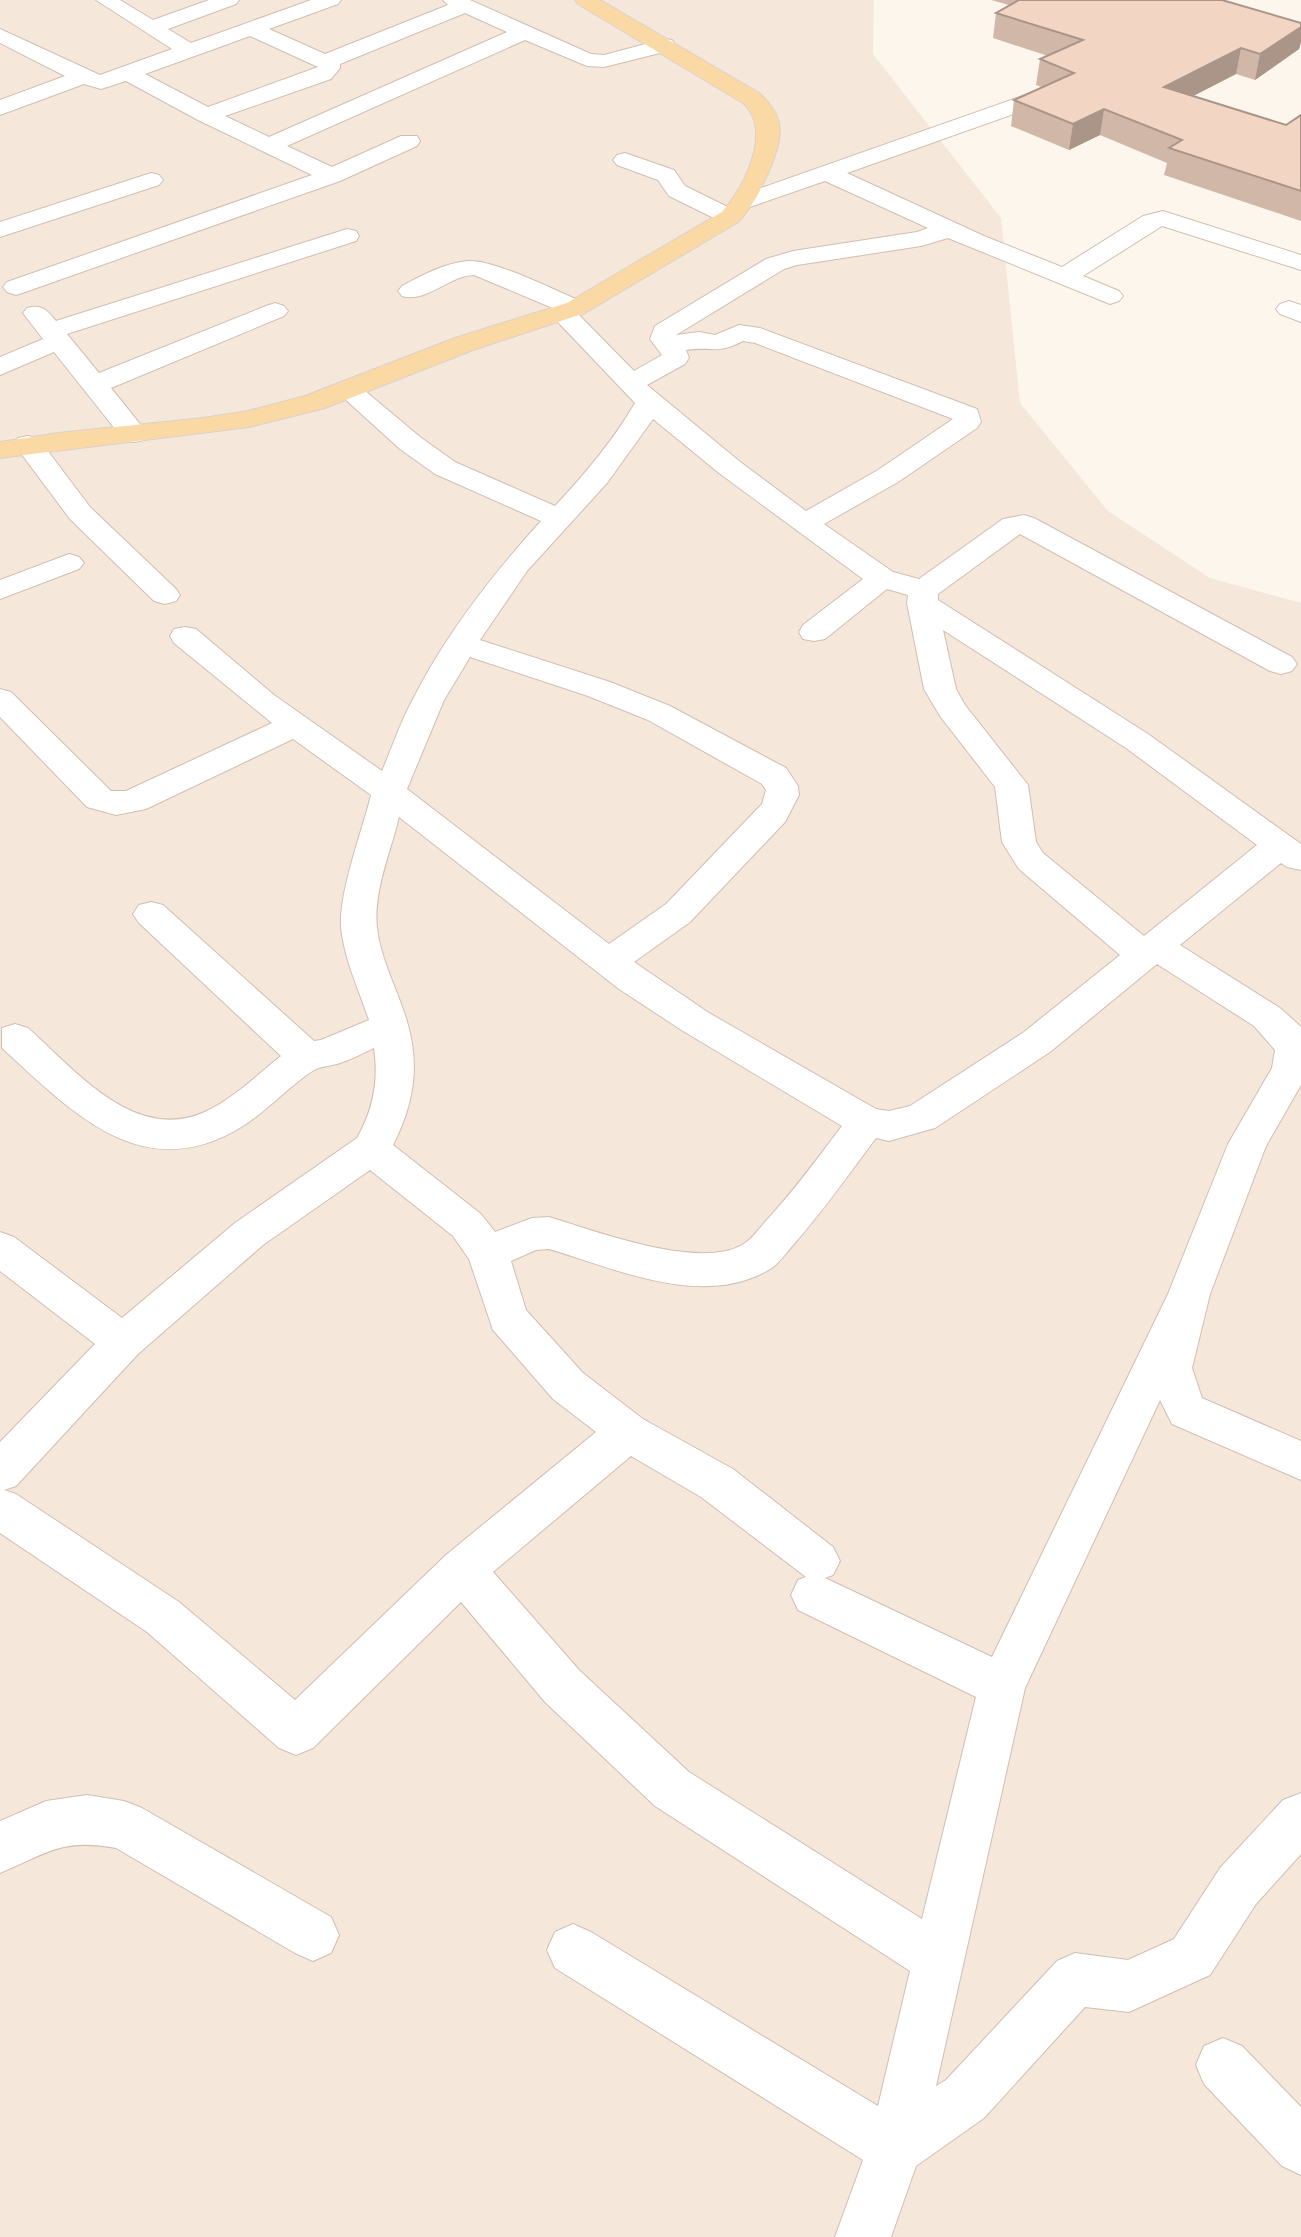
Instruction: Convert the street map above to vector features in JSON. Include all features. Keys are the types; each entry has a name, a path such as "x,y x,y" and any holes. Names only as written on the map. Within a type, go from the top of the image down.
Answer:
{"main road":[{"path":"14,447 249,419 349,391 464,344 570,311 737,210 769,142 768,122 762,108 751,98 585,0"}],"street":[{"path":"106,0 191,52"},
{"path":"152,27 229,0"},
{"path":"0,35 83,77 101,82 331,0"},
{"path":"252,29 319,62 329,62 458,3 592,61 604,61 664,46"},
{"path":"268,146 348,108 523,33"},
{"path":"206,115 317,77 327,71 329,62"},
{"path":"128,73 206,115 332,176"},
{"path":"0,108 83,77"},
{"path":"625,160 666,175 677,191 737,210 825,172 1028,101"},
{"path":"134,434 55,336 10,290 332,176 409,141"},
{"path":"825,172 949,229 1110,296"},
{"path":"0,230 151,180"},
{"path":"1064,277 1152,221 1163,218 1301,263"},
{"path":"0,1472 122,1342 249,1234 371,1149 388,1118 394,1090 395,1062 390,1026 365,957 359,926 361,900 389,792 428,700 462,643 517,565 597,477 635,427 640,393 675,359 675,353 662,337 664,331 784,260 921,239 949,229"},
{"path":"0,367 55,336 347,236"},
{"path":"185,636 263,702 389,792 609,962 696,1022 867,1122 889,1126 921,1118 1037,1042 1150,951 1290,852 1137,741 923,597 882,578 804,523 640,393 570,311 478,268 464,268 447,273 411,291"},
{"path":"94,385 275,311"},
{"path":"668,344 699,340 718,344 739,333 760,336 967,415 967,422 910,464 851,500 804,523"},
{"path":"349,391 410,443 445,468 559,518"},
{"path":"14,447 165,595"},
{"path":"923,597 1013,525 1024,524 1281,664"},
{"path":"0,590 69,564"},
{"path":"814,632 882,578"},
{"path":"863,2237 895,2148 1002,1686 1189,1294 1247,1144 1291,1069 1294,1049 1288,1037 1267,1017 1150,951 1031,861 1019,842 1012,785 951,709 940,689 923,597"},
{"path":"462,643 588,685 659,713 774,776 782,785 783,798 773,814 678,912 609,962"},
{"path":"0,699 106,803 134,801 296,725"},
{"path":"150,914 294,1047 308,1055 326,1054 390,1026"},
{"path":"15,1038 110,1121 132,1130 173,1138 220,1122 308,1055"},
{"path":"488,1253 532,1234 549,1233 659,1265 701,1270 728,1268 744,1263 760,1255 802,1208 867,1122"},
{"path":"371,1149 467,1225 488,1253 509,1318 568,1386 628,1432 717,1483 815,1578 1002,1686"},
{"path":"0,1248 122,1342"},
{"path":"1189,1294 1171,1368 1177,1390 1187,1410 1301,1461"},
{"path":"0,1508 163,1617 296,1732 462,1570 628,1432"},
{"path":"462,1570 562,1686 672,1789 940,1960"},
{"path":"895,2148 965,2099 1075,1979 1129,1986 1192,1957 1238,1886 1301,1817"},
{"path":"0,1848 48,1823 90,1818 124,1825 313,1935"},
{"path":"573,1950 895,2148"},
{"path":"1223,2065 1301,2147"}],"shaded area":[{"path":"0,0 874,0 873,54 1001,218 1020,403 1108,511 1210,578 1301,603 1301,2237 0,2237"}],"building":[{"path":"1019,0 1222,0 1301,23 1301,27 1260,54 1241,48 1164,87 1286,125 1301,115 1301,191 1169,148 1182,140 1104,109 1073,124 1014,100 1074,73 1040,59 1083,40 996,13"}]}
